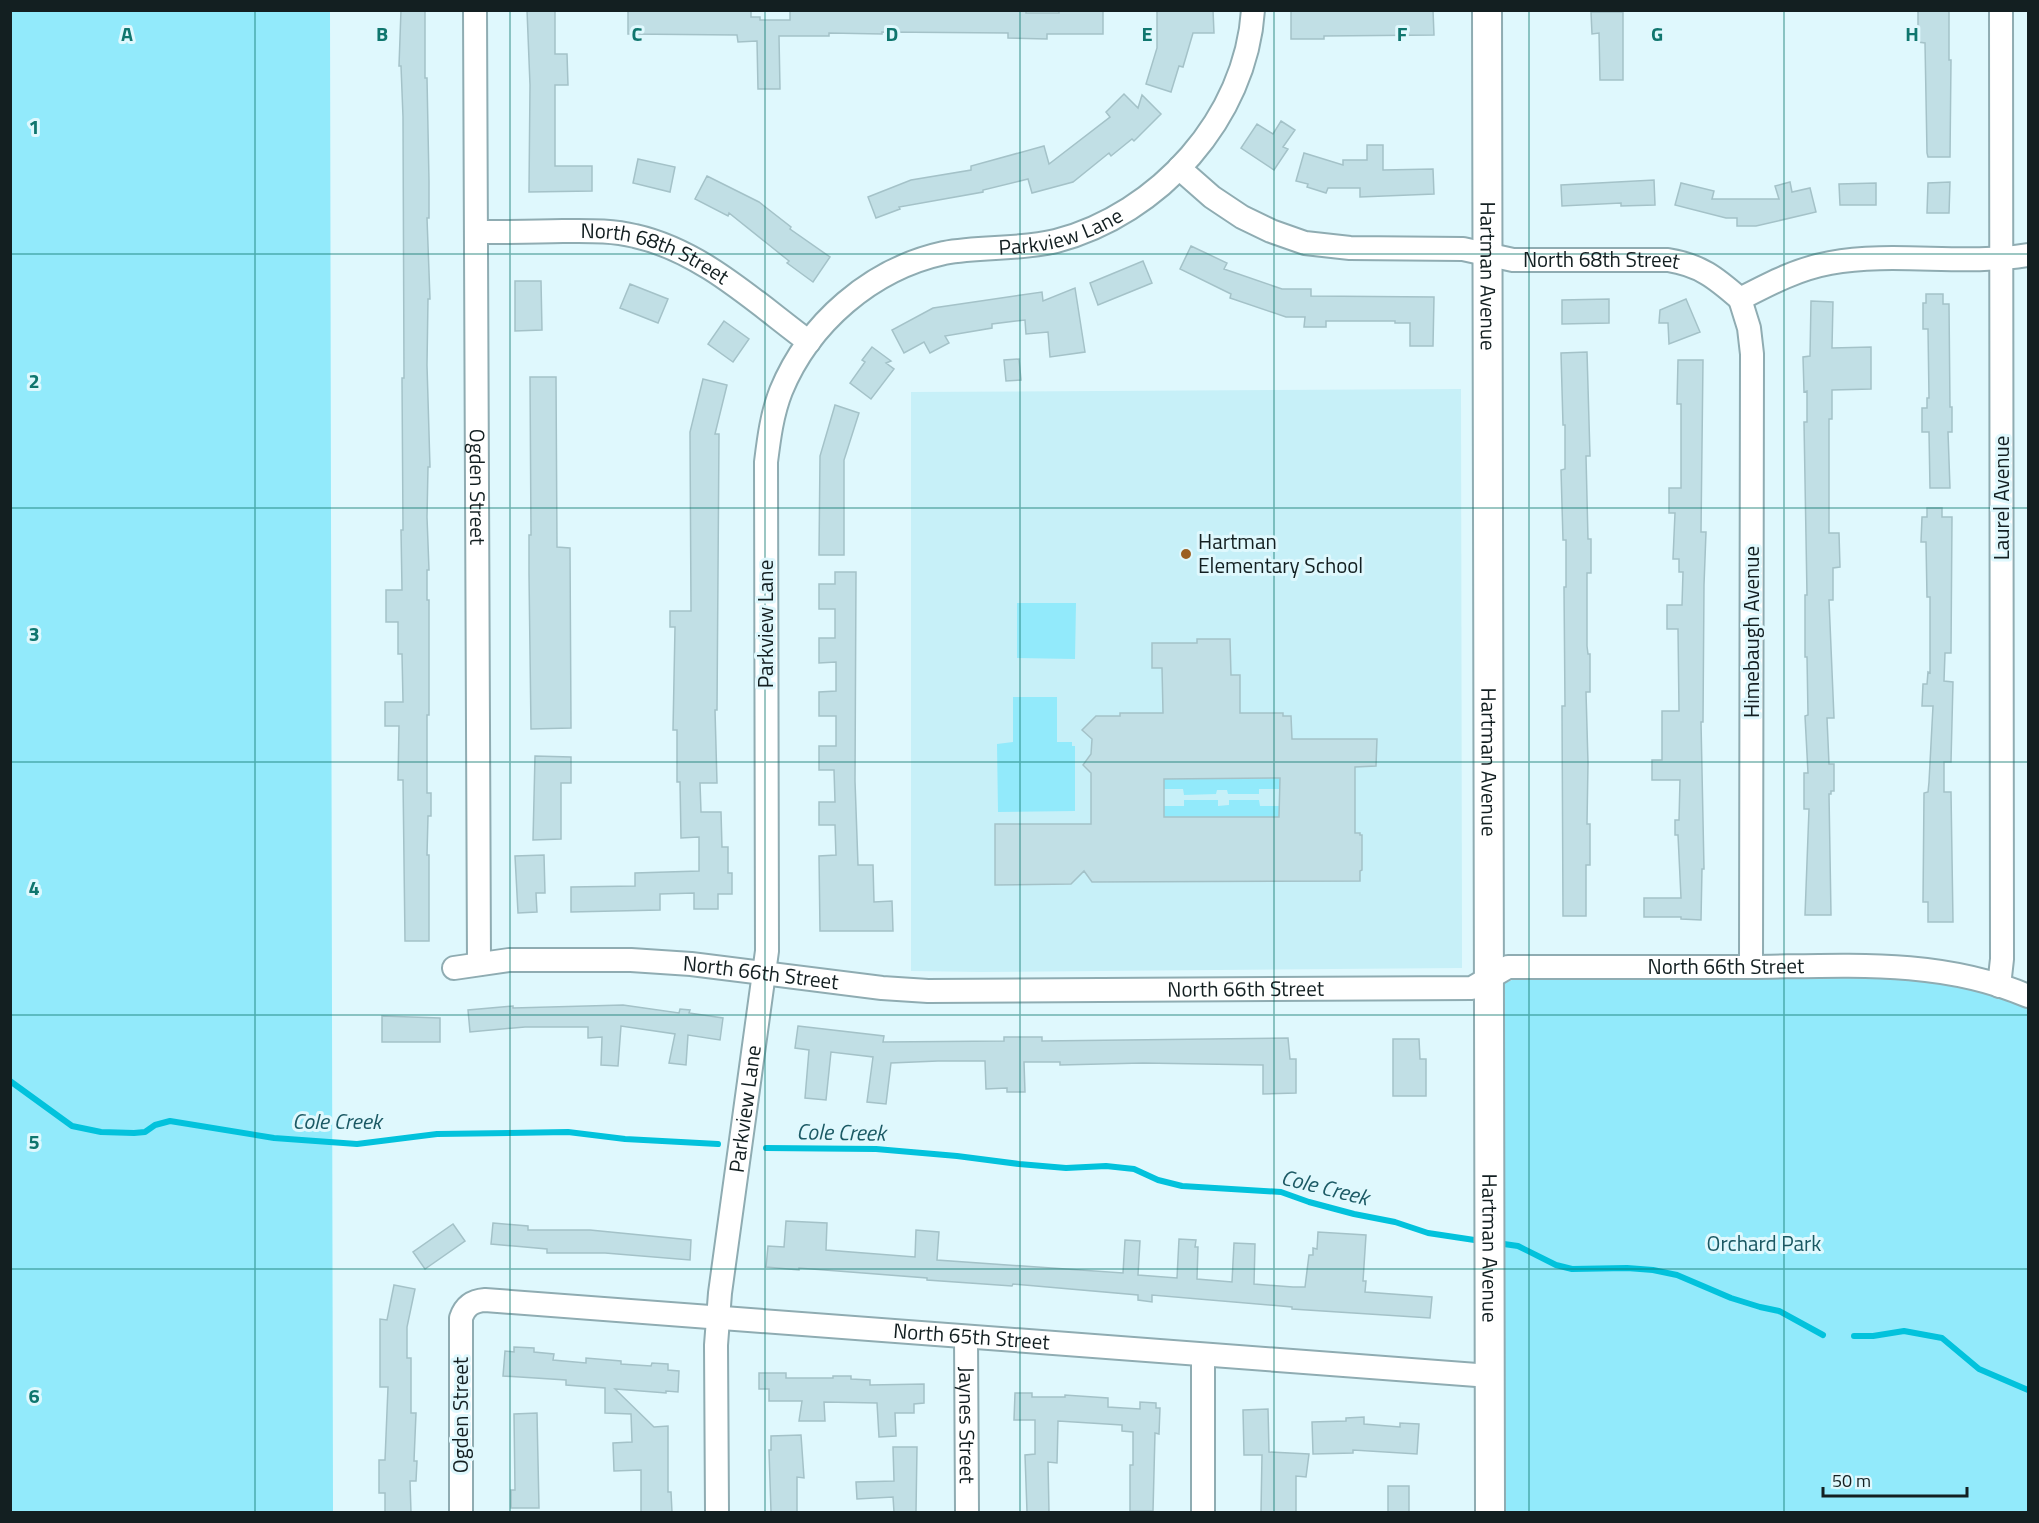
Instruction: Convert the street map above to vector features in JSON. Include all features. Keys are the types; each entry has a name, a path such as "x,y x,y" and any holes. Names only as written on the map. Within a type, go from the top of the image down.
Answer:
{"main road":[{"name":"Hartman Avenue","path":"1487,10 1490,1512"}],"street":[{"name":"Ogden Street","path":"475,10 479,964"},
{"name":"Parkview Lane","path":"717,1512 716,1345 720,1293 767,951 766,462 771,424 780,393 796,358 828,317 867,286 893,271 944,253 1035,245 1081,233 1135,206 1161,186 1195,151 1228,102 1247,49 1253,10"},
{"name":"Laurel Avenue","path":"1999,986 2002,959 2001,10"},
{"name":"North 68th Street","path":"1179,168 1225,207 1286,237 1305,243 1350,248 1463,249 1513,260 1668,260 1688,263 1712,274 1740,299"},
{"name":"North 68th Street","path":"476,232 605,231 656,241 681,251 706,265 809,342"},
{"path":"1740,299 1782,277 1831,263 1864,259 1976,260 2028,255"},
{"name":"Himebaugh Avenue","path":"1740,299 1749,328 1752,354 1751,967"},
{"name":"North 66th Street","path":"454,969 509,960 631,960 691,964 882,988 928,991 1472,987 1508,967 1892,966 1944,971 2028,996"},
{"name":"North 65th Street","path":"461,1318 463,1311 470,1304 485,1300 1490,1376"},
{"name":"Ogden Street","path":"461,1318 461,1512"},
{"name":"Jaynes Street","path":"966,1337 967,1512"},
{"path":"1203,1355 1203,1512"}],"shaded area":[{"name":"Hartman Elementary School","path":"1461,389 1462,968 911,971 911,392"}],"green space":[{"path":"10,11 330,11 333,1512 11,1512"},
{"path":"1017,603 1076,603 1075,659 1017,658"},
{"path":"1013,697 1057,697 1057,742 1072,742 1072,746 1075,746 1075,811 998,812 997,744 1013,742"},
{"path":"1280,778 1280,789 1259,789 1259,794 1228,794 1227,790 1217,790 1216,794 1184,795 1183,789 1164,789 1164,779"},
{"path":"1184,800 1218,800 1218,806 1229,805 1229,800 1259,800 1260,806 1280,806 1280,817 1164,817 1164,806 1184,806"},
{"name":"Orchard Park","path":"1854,975 1936,980 2028,1004 2028,1512 1500,1512 1503,984 1519,977"}],"building":[{"path":"401,10 425,10 430,299 428,299 427,365 430,467 428,467 427,517 429,715 427,715 427,793 431,793 427,855 429,855 429,941 405,941 403,780 398,780 399,726 385,726 385,702 403,702 402,654 398,654 398,622 386,622 386,590 402,590 402,378 404,378 403,117 401,66 399,66"},
{"path":"527,10 555,10 555,54 567,54 568,85 555,85 555,166 592,166 592,191 529,192 530,85"},
{"path":"751,10 751,17 760,17 760,20 790,20 790,10 1026,10 1026,13 1059,13 1059,10 1103,10 1103,34 1047,34 1047,39 1008,38 1008,33 882,32 882,34 829,33 829,36 779,36 780,89 758,89 757,41 738,42 737,35 628,34 628,11"},
{"path":"1157,10 1213,10 1214,33 1193,33 1183,67 1179,66 1171,92 1146,84 1157,48"},
{"path":"1291,10 1433,10 1434,35 1324,36 1324,39 1291,39"},
{"path":"1918,10 1949,10 1950,157 1928,157 1927,153 1925,43 1918,42"},
{"path":"1591,12 1623,12 1623,80 1600,80 1599,33 1592,34"},
{"path":"1124,94 1138,108 1142,95 1161,114 1134,141 1132,139 1111,156 1109,153 1073,182 1032,193 1028,179 983,190 983,192 899,207 900,209 876,218 868,197 911,180 971,170 971,166 1044,146 1049,164 1110,117 1106,112"},
{"path":"1281,121 1295,130 1283,147 1288,149 1274,170 1241,148 1257,124 1273,134"},
{"path":"1367,145 1383,145 1383,170 1433,169 1434,194 1360,197 1360,188 1328,188 1326,193 1296,181 1304,153 1343,165 1343,160 1367,160"},
{"path":"638,159 675,167 670,192 633,183"},
{"path":"707,176 759,202 791,227 790,229 830,257 813,282 787,263 789,261 729,213 728,216 695,199"},
{"path":"1654,180 1655,205 1621,206 1621,203 1562,206 1561,185"},
{"path":"1790,182 1792,192 1810,188 1816,212 1756,226 1737,226 1737,218 1726,218 1675,205 1681,183 1714,191 1712,199 1779,199 1775,186"},
{"path":"1950,182 1949,213 1927,213 1928,183"},
{"path":"1876,183 1876,205 1840,205 1839,184"},
{"path":"1191,246 1227,263 1224,269 1282,289 1311,289 1311,296 1434,297 1433,346 1410,346 1410,323 1326,321 1326,327 1304,327 1305,317 1286,317 1230,298 1231,294 1180,269"},
{"path":"1143,261 1152,283 1098,305 1090,283"},
{"path":"515,281 541,281 542,330 515,331"},
{"path":"630,284 668,299 658,323 620,308"},
{"path":"1075,288 1085,352 1050,357 1048,332 1026,334 1025,320 992,324 992,328 945,336 949,343 930,353 924,342 904,353 892,330 933,308 1042,292 1043,301"},
{"path":"1926,294 1943,294 1943,304 1949,304 1950,407 1952,407 1952,432 1948,432 1950,488 1930,488 1929,432 1922,432 1922,408 1927,408 1927,398 1929,398 1928,329 1923,329 1923,303 1926,303"},
{"path":"1609,299 1609,323 1562,324 1562,300"},
{"path":"1686,299 1700,332 1669,344 1668,323 1659,323 1660,310"},
{"path":"1811,301 1833,302 1832,348 1871,347 1871,389 1832,390 1832,419 1829,419 1829,533 1839,533 1840,567 1833,568 1833,600 1829,600 1834,718 1827,718 1829,764 1834,764 1834,791 1829,794 1831,915 1805,915 1809,809 1804,809 1804,773 1808,773 1805,716 1808,715 1807,657 1805,657 1805,595 1807,595 1804,422 1807,422 1807,391 1804,392 1803,357 1810,356"},
{"path":"724,321 749,339 733,362 708,344"},
{"path":"872,347 891,361 886,363 894,369 871,399 850,383 865,362 862,360"},
{"path":"1587,352 1590,456 1586,456 1591,573 1587,573 1587,646 1588,654 1590,654 1590,692 1586,692 1587,824 1590,824 1590,865 1586,865 1586,916 1563,916 1562,706 1565,706 1566,540 1563,540 1561,470 1565,469 1565,425 1563,425 1561,353"},
{"path":"1019,359 1021,380 1006,381 1004,360"},
{"path":"1678,360 1703,360 1701,532 1706,532 1703,722 1701,722 1704,869 1702,869 1701,920 1681,919 1681,917 1644,917 1644,898 1681,898 1678,835 1675,835 1675,820 1679,820 1680,780 1652,780 1652,760 1662,760 1662,711 1679,711 1678,629 1667,629 1667,605 1682,605 1683,572 1679,572 1679,559 1673,559 1675,513 1669,513 1669,488 1681,488 1681,404 1677,404"},
{"path":"530,377 556,377 557,547 570,548 571,728 531,729"},
{"path":"703,379 727,385 715,434 719,434 717,710 715,710 717,783 700,783 701,812 721,812 722,847 728,847 728,873 732,873 732,894 718,894 718,909 694,909 694,893 660,894 660,910 571,912 571,887 635,886 635,873 699,871 699,837 681,838 680,782 677,782 677,730 673,730 675,627 670,627 670,611 691,611 690,432"},
{"path":"835,405 859,413 844,460 844,555 819,555 820,456"},
{"path":"1927,508 1942,508 1942,517 1952,517 1951,653 1945,653 1944,681 1953,682 1951,762 1944,762 1944,792 1951,792 1953,922 1928,922 1928,902 1923,902 1924,793 1928,792 1933,706 1922,706 1923,684 1927,684 1928,672 1930,673 1930,597 1927,597 1926,542 1921,542 1922,517 1927,517"},
{"path":"835,572 856,572 855,781 858,865 873,865 874,902 892,901 893,931 820,931 819,856 836,855 835,825 819,825 819,802 835,802 834,770 819,770 819,746 836,746 836,716 819,716 819,692 836,691 836,662 819,663 819,638 835,638 835,609 819,609 819,584 835,584"},
{"path":"1197,639 1230,639 1231,675 1240,675 1240,713 1283,713 1283,716 1291,716 1292,739 1377,739 1376,766 1355,767 1355,833 1362,835 1360,881 1092,882 1084,871 1071,884 995,885 995,824 1091,824 1091,773 1083,765 1091,754 1092,739 1082,730 1096,716 1120,716 1120,713 1163,713 1162,668 1152,668 1152,643 1197,643","holes":["1280,778 1279,817 1164,817 1164,779"]},
{"path":"535,756 571,757 571,783 561,783 561,839 533,840"},
{"path":"544,855 545,893 536,893 537,912 518,913 515,856"},
{"path":"623,1005 679,1013 680,1009 690,1010 689,1013 723,1018 720,1040 688,1035 686,1065 669,1063 675,1034 621,1026 618,1066 601,1065 602,1037 588,1038 588,1027 525,1027 470,1032 468,1010 513,1006 513,1008"},
{"path":"382,1016 440,1018 440,1042 382,1042"},
{"path":"798,1026 884,1036 883,1042 1004,1041 1004,1037 1042,1037 1042,1041 1288,1038 1290,1059 1296,1059 1296,1093 1263,1094 1263,1065 1143,1063 1060,1065 1060,1062 1024,1062 1025,1092 1007,1092 1007,1088 986,1089 985,1061 938,1061 891,1063 886,1104 867,1102 873,1057 831,1052 826,1100 805,1098 809,1050 795,1048"},
{"path":"1393,1039 1419,1039 1420,1059 1426,1059 1426,1096 1393,1096"},
{"path":"786,1221 827,1223 826,1250 915,1257 916,1230 939,1232 937,1260 1123,1273 1125,1240 1140,1241 1138,1275 1177,1278 1179,1239 1196,1240 1195,1247 1198,1247 1197,1279 1232,1282 1234,1243 1255,1244 1254,1284 1293,1287 1305,1287 1309,1255 1313,1255 1313,1248 1317,1249 1318,1232 1366,1235 1363,1281 1366,1281 1365,1292 1432,1297 1430,1318 1292,1309 1292,1307 1152,1295 1152,1302 1138,1300 1138,1295 766,1267 768,1246 784,1247"},
{"path":"493,1223 528,1226 528,1230 590,1230 691,1240 690,1260 605,1253 547,1253 547,1249 491,1244"},
{"path":"453,1224 465,1241 425,1269 413,1252"},
{"path":"394,1285 415,1289 407,1327 407,1358 411,1358 411,1413 416,1413 414,1461 417,1461 416,1481 410,1481 411,1512 385,1512 385,1493 379,1493 379,1460 385,1460 388,1387 380,1387 380,1319 387,1320"},
{"path":"514,1347 534,1348 534,1352 554,1354 553,1360 586,1363 586,1358 621,1361 621,1364 651,1366 652,1363 668,1364 668,1370 679,1371 678,1392 615,1389 654,1427 668,1426 668,1492 671,1492 672,1512 641,1512 641,1470 614,1471 613,1443 632,1442 631,1414 605,1413 605,1388 566,1385 566,1380 503,1376 505,1351 514,1352"},
{"path":"759,1373 786,1373 786,1378 851,1376 851,1379 870,1380 870,1385 924,1384 924,1403 914,1404 914,1413 895,1413 896,1436 879,1437 877,1403 824,1402 825,1421 799,1421 802,1401 769,1401 769,1389 759,1389"},
{"path":"1015,1393 1032,1393 1032,1397 1065,1397 1065,1395 1108,1398 1108,1407 1140,1409 1140,1402 1156,1403 1156,1408 1160,1408 1159,1434 1155,1433 1153,1511 1130,1511 1133,1432 1122,1431 1122,1425 1058,1421 1057,1463 1048,1462 1049,1512 1027,1512 1025,1455 1035,1454 1035,1420 1014,1420"},
{"path":"1268,1409 1269,1452 1309,1454 1306,1477 1296,1476 1296,1512 1261,1512 1262,1455 1244,1455 1243,1410"},
{"path":"537,1413 539,1508 511,1508 511,1490 515,1490 514,1414"},
{"path":"1364,1417 1364,1424 1400,1427 1400,1423 1419,1424 1417,1454 1353,1450 1353,1453 1313,1454 1312,1422 1346,1421 1346,1418"},
{"path":"801,1435 804,1478 797,1477 797,1512 771,1512 769,1450 771,1450 771,1436"},
{"path":"893,1447 917,1447 916,1512 894,1512 893,1497 857,1499 856,1482 894,1481"},
{"path":"1388,1486 1409,1486 1409,1512 1388,1512"}],"waterway":[{"name":"Cole Creek","path":"10,1081 72,1126 101,1132 145,1132 155,1125 170,1121 274,1138 357,1144 437,1134 568,1132 625,1139 718,1144"},
{"name":"Cole Creek","path":"766,1148 876,1149 1066,1168 1106,1166 1134,1169 1158,1180 1182,1186 1281,1192 1309,1202 1395,1222 1428,1233 1481,1241"},
{"name":"Cole Creek","path":"1497,1243 1518,1246 1556,1265 1572,1269 1627,1268 1677,1275 1731,1298 1779,1311 1823,1335"},
{"name":"Cole Creek","path":"1854,1336 1873,1336 1904,1331 1942,1338 1979,1369 2028,1390"}],"place":[{"name":"Hartman Elementary School","path":"1186,554"}]}
